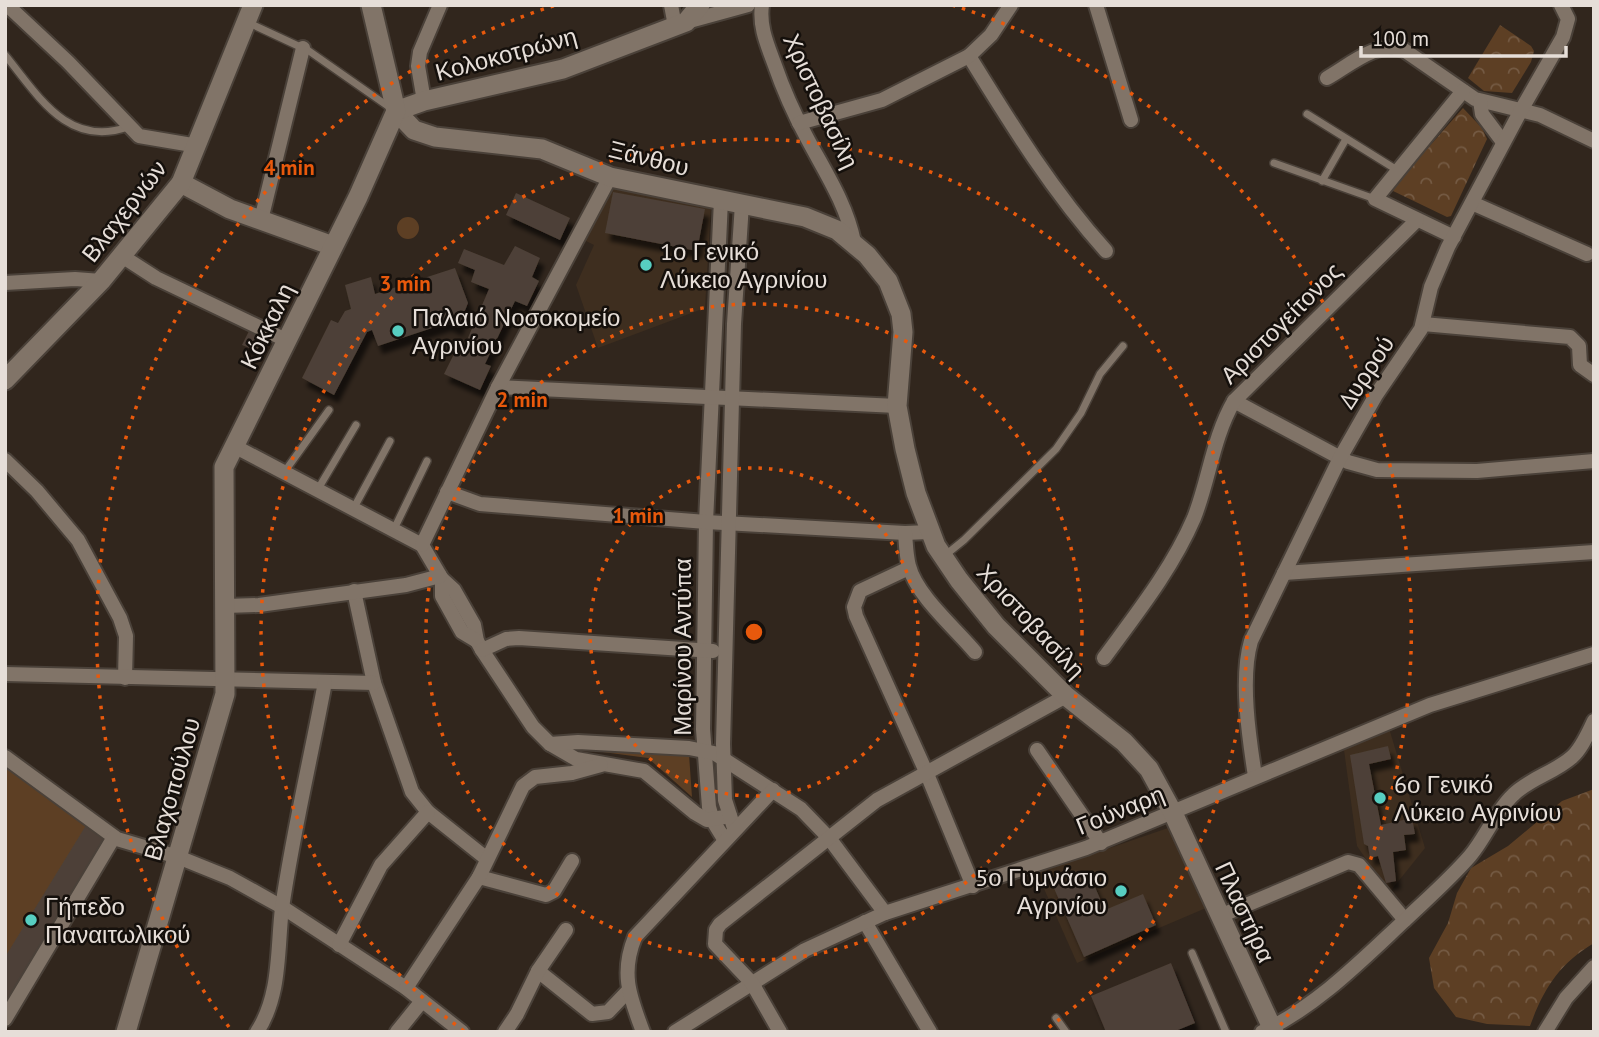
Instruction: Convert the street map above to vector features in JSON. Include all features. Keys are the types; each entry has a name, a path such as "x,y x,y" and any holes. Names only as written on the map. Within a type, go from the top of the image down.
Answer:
{"main road":[{"path":"371,5 396,111"},
{"path":"681,24 699,5"},
{"name":"Βλαχερνών","path":"5,380 101,281 181,183 249,14"},
{"name":"Κολοκοτρώνη","path":"396,111 424,101 564,69 681,24"},
{"name":"Ξάνθου","path":"396,111 407,125 423,134 542,149 610,177 805,216 837,230 854,242"},
{"name":"Κόκκαλη","path":"226,680 223,473 358,197 396,111"},
{"path":"181,183 230,209 332,246"},
{"name":"Χριστοβασίλη","path":"854,242 888,281 901,314 903,332 897,406 908,460 929,531 943,557 996,626 1066,696 1138,755 1173,813"},
{"name":"Βλαχοπούλου","path":"126,1032 225,694 226,680"},
{"name":"Πλαστήρα","path":"1173,813 1269,1030"}],"street":[{"path":"7,5 68,62 139,136 198,146"},
{"path":"424,101 419,59 424,39 440,5"},
{"path":"671,5 681,24 748,5"},
{"name":"Χριστοβασίλη","path":"762,5 761,19 765,38 799,123 839,198 854,242"},
{"path":"799,123 882,100 969,56 991,35 1011,5"},
{"path":"1096,5 1131,120"},
{"name":"Δυρρού","path":"1255,776 1250,736 1247,655 1251,641 1340,458 1376,395 1423,324 1431,287 1454,237 1567,26 1568,19 1561,5"},
{"path":"1327,78 1377,49 1396,47 1462,92 1480,101 1544,117 1594,141"},
{"path":"261,220 303,48"},
{"path":"969,56 1049,182 1072,214 1105,251"},
{"path":"1454,237 1375,200 1462,92"},
{"path":"1480,101 1482,114 1503,142"},
{"path":"422,545 498,387 610,177"},
{"name":"Μαρίνου Αντύπα","path":"721,200 706,522 705,750 708,803 713,821 729,828"},
{"path":"1472,203 1587,254"},
{"name":"Μαρίνου Αντύπα","path":"729,828 723,758 725,652 734,308 742,204"},
{"name":"Αριστογείτονος","path":"1104,659 1155,588 1185,538 1199,505 1225,418 1234,401 1417,220"},
{"path":"122,256 156,278 288,341"},
{"path":"5,283 75,279 101,281"},
{"path":"715,306 734,308"},
{"path":"1423,324 1570,337 1579,346 1580,365 1594,375"},
{"path":"498,387 897,406"},
{"path":"1234,401 1340,458 1366,468 1408,472 1477,471 1594,461"},
{"path":"234,446 422,545 441,577 454,590 474,625 480,645 533,727 550,744 576,759 644,771 695,813 729,828"},
{"path":"5,460 37,491 78,540 120,618 126,636 125,678"},
{"path":"447,492 480,504 706,522 905,533 929,531"},
{"path":"905,533 909,568 928,599 975,652"},
{"path":"1284,573 1594,552"},
{"path":"909,568 860,591 854,607 973,886"},
{"path":"225,606 259,605 406,585 441,577"},
{"path":"354,592 374,683 407,784 428,812 487,859"},
{"path":"480,645 519,638 725,652"},
{"name":"Γούναρη","path":"675,1032 805,950 885,913 1101,843 1255,776 1430,705 1594,654"},
{"path":"5,674 374,683"},
{"path":"257,1032 265,1020 274,990 282,907 325,682"},
{"path":"780,1032 752,983 715,944 716,930 720,923 877,800 1066,696"},
{"path":"1269,1030 1336,983 1449,879 1472,853 1511,797 1524,785 1553,770 1574,754 1594,720"},
{"path":"550,744 578,742 705,750 723,758 801,809 829,838 885,913"},
{"path":"1037,750 1101,843"},
{"path":"5,757 114,837 177,857 230,878 282,907 406,988 463,1032"},
{"path":"406,988 479,877 517,796 530,779 579,772 604,765"},
{"path":"643,1032 628,990 628,970 635,937 729,828 773,790"},
{"path":"340,944 381,865 428,812"},
{"path":"5,1019 114,837"},
{"path":"479,877 546,895 554,891 572,861"},
{"path":"1220,916 1348,862 1359,865 1405,920"},
{"path":"864,922 930,1032"},
{"path":"505,1032 538,971 566,930"},
{"path":"1545,1032 1566,998 1594,967"},
{"path":"538,971 592,1014 608,1012 628,990"},
{"path":"397,1032 422,1001"}],"lane":[{"path":"249,14 303,48 381,104 396,111"},
{"path":"5,55 63,121 88,131 112,131 128,127"},
{"path":"1307,114 1397,170"},
{"path":"1322,181 1346,139"},
{"path":"1274,163 1375,200"},
{"path":"943,557 964,540 1056,449 1081,413 1100,374 1123,346"},
{"path":"288,467 329,410"},
{"path":"321,484 356,425"},
{"path":"357,502 390,441"},
{"path":"397,523 427,461"},
{"path":"1192,953 1226,1032"},
{"path":"1056,1018 1066,1032"}],"shaded area":[{"name":"1ο Γενικό Λύκειο Αγρινίου","path":"611,187 711,205 705,308 598,348 576,285 594,245 584,240"},
{"name":"6ο Γενικό Λύκειο Αγρινίου","path":"1389,728 1425,848 1389,893 1357,846 1344,750"},
{"name":"5ο Γυμνάσιο Αγρινίου","path":"1168,828 1206,908 1077,963 1037,873"}],"green space":[{"path":"1500,25 1531,46 1534,51 1531,62 1512,93 1484,91 1468,78"},
{"path":"1463,108 1482,128 1487,139 1451,216 1447,217 1391,190"},
{"path":"408,217 416,220 419,228 416,236 408,239 400,236 397,228 400,220"},
{"path":"580,749 689,754 692,797 648,758"},
{"name":"Γήπεδο Παναιτωλικού","path":"5,766 107,834 5,1006"},
{"path":"1594,789 1594,943 1571,959 1554,978 1530,1026 1487,1024 1456,1017 1434,988 1429,958 1448,923 1457,893 1471,868 1508,846 1562,801"}],"building":[{"path":"613,192 705,209 697,251 605,233"},
{"path":"516,193 570,218 560,240 506,215"},
{"path":"515,246 540,258 532,277 539,281 527,306 515,301 485,364 491,366 480,390 444,374 455,352 461,354 489,289 471,282 475,270 458,263 464,249 504,265"},
{"name":"Παλαιό Νοσοκομείο Αγρινίου","path":"455,268 468,303 458,328 447,323 378,346 372,330 367,332 334,395 302,378 331,320 338,323 345,311 351,309 345,285 371,277 375,294"},
{"path":"249,331 263,336 257,351 242,345"},
{"path":"1388,746 1391,759 1369,764 1381,825 1412,818 1415,834 1404,835 1406,850 1393,852 1396,881 1386,883 1378,856 1370,858 1368,846 1364,844 1350,755"},
{"path":"88,822 107,834 5,1006 5,957"},
{"path":"1088,871 1105,910 1143,894 1156,925 1084,957 1053,886"},
{"path":"1171,963 1195,1023 1173,1032 1106,1032 1091,996"}],"place":[{"name":"1ο Γενικό Λύκειο Αγρινίου","path":"646,265"},
{"name":"Παλαιό Νοσοκομείο Αγρινίου","path":"398,331"},
{"name":"6ο Γενικό Λύκειο Αγρινίου","path":"1380,798"},
{"name":"5ο Γυμνάσιο Αγρινίου","path":"1121,891"},
{"name":"Γήπεδο Παναιτωλικού","path":"31,920"}]}
